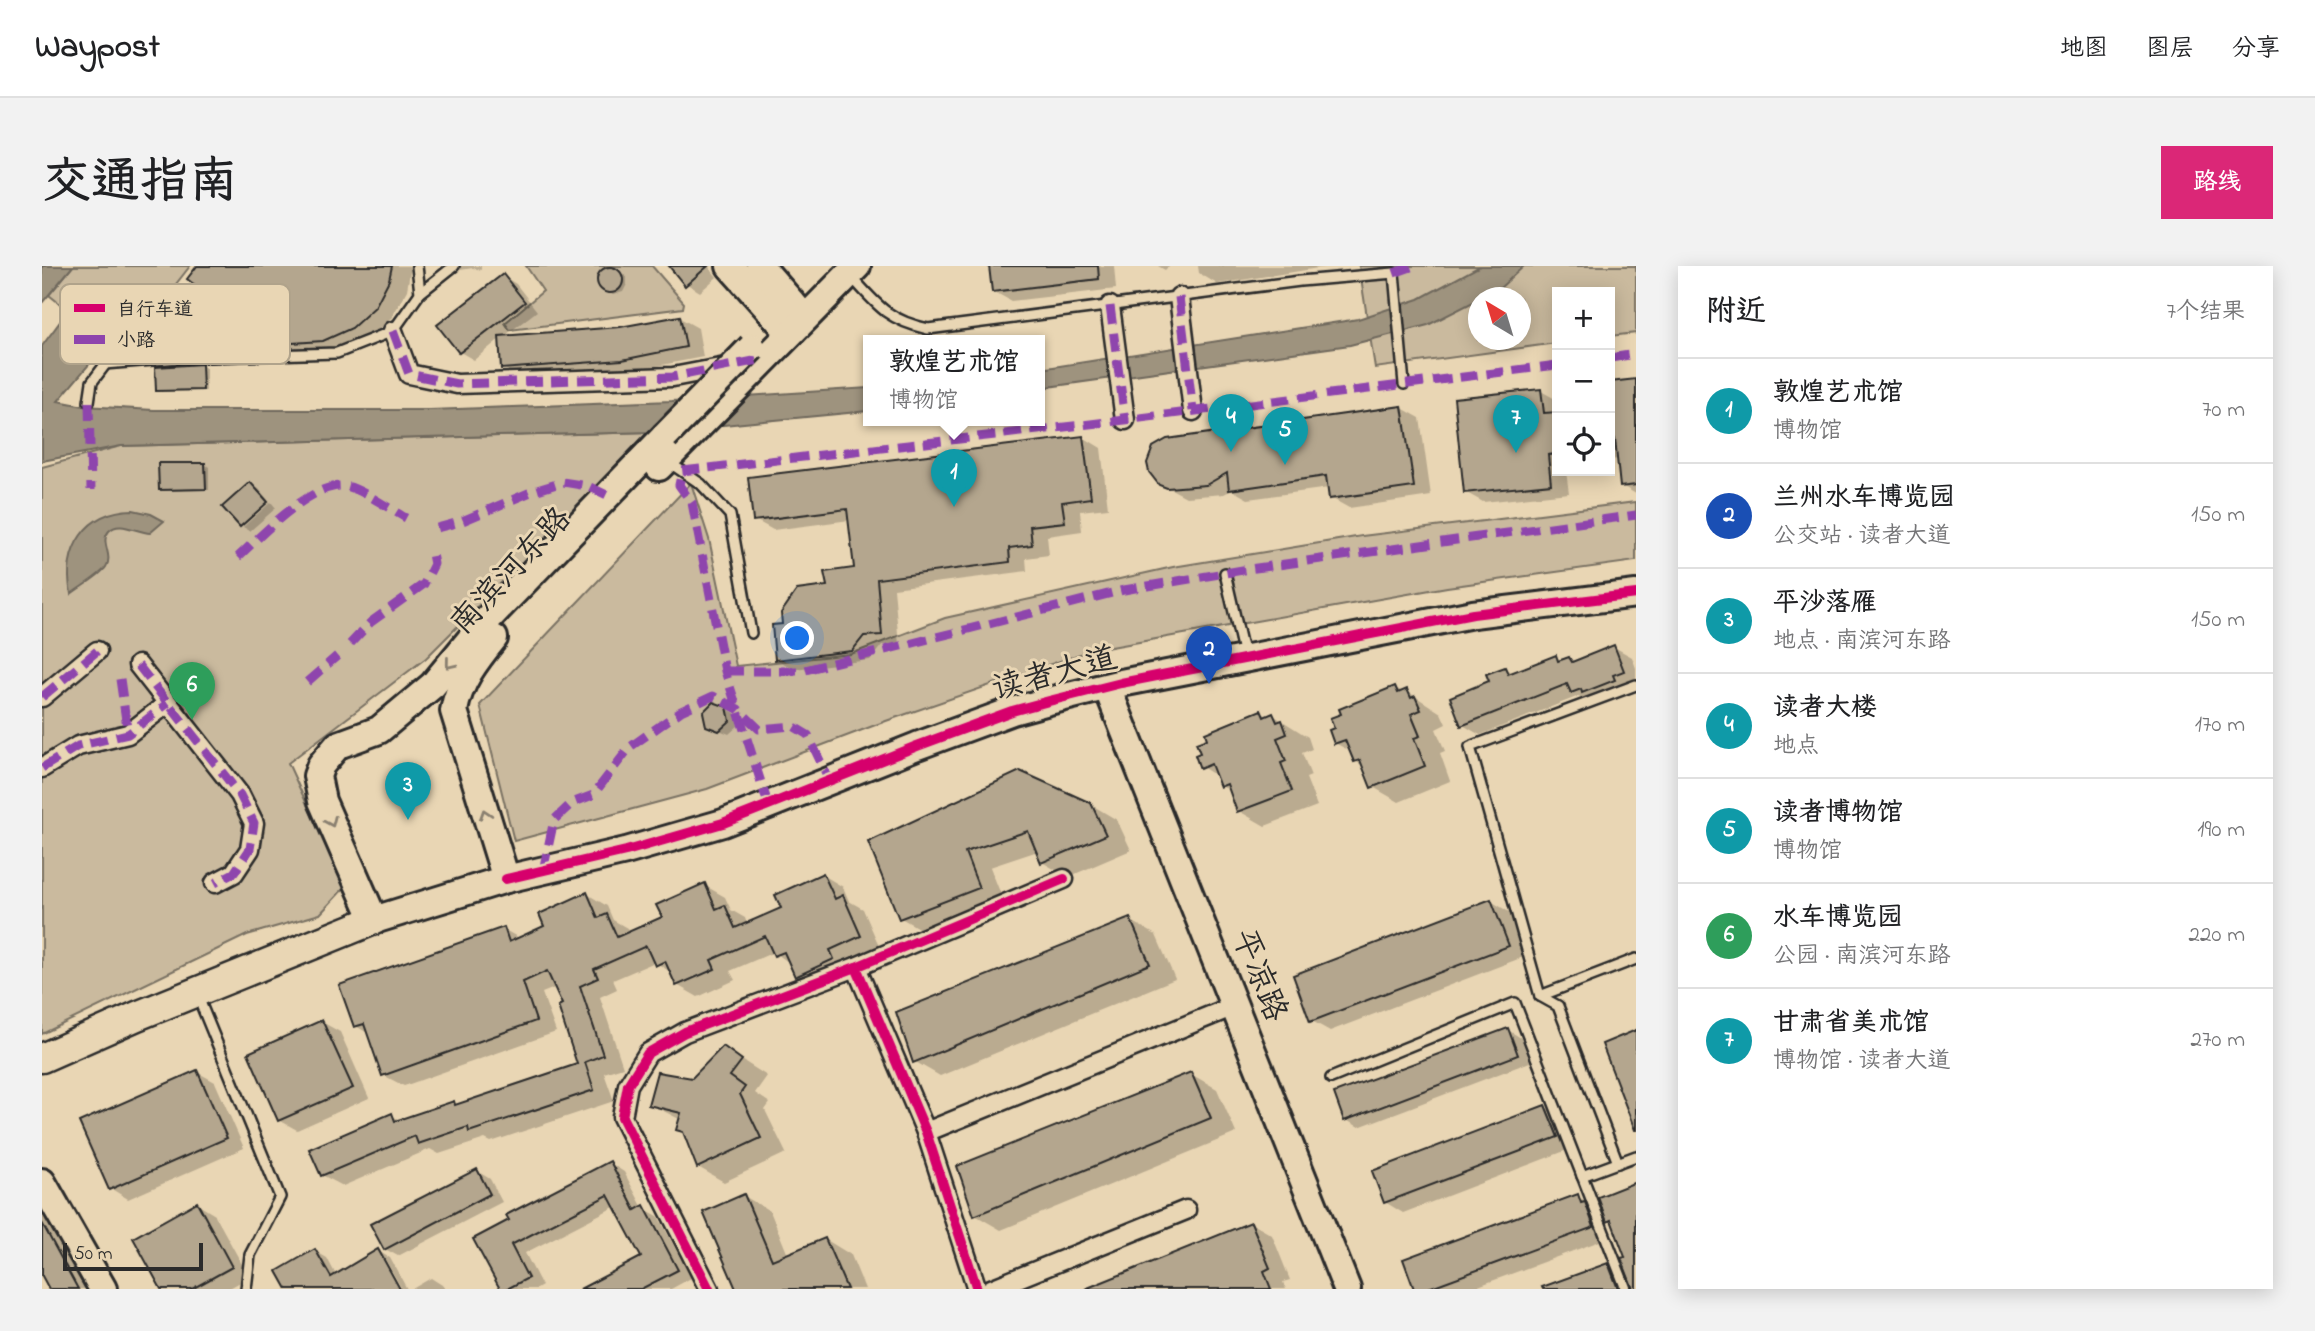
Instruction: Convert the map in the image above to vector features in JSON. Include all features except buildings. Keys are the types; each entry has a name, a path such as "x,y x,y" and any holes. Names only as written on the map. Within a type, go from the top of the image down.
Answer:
{"main road":[{"path":"730,266 792,320"},
{"path":"760,266 792,320"},
{"name":"南滨河东路","path":"506,879 454,711 457,695 475,662 496,635 758,353 846,269"},
{"name":"南滨河东路","path":"374,920 322,801 317,776 321,765 338,745 379,730 433,685 484,623 669,448"},
{"name":"读者大道","path":"506,879 626,851 723,823 1012,711 1107,687 1474,614 1636,594"},
{"name":"平凉路","path":"1107,687 1347,1289"},
{"path":"42,1058 374,920 506,879"},
{"path":"42,1182 103,1289"}],"street":[{"path":"1179,297 1192,404"},
{"path":"1110,306 1124,412"},
{"path":"393,331 409,374 457,384 673,377 758,353"},
{"path":"42,697 97,651"},
{"path":"138,665 240,795 254,823 250,849 234,873 215,883"},
{"path":"42,768 78,746 128,734 168,703"},
{"path":"709,1289 622,1117 628,1085 648,1053 685,1032 856,967 1064,879"},
{"path":"856,967 926,1132 977,1289"},
{"path":"926,1132 1234,1006"},
{"path":"991,1289 1186,1210"}],"lane":[{"path":"416,266 420,293"},
{"path":"290,354 337,353 393,331 420,293 454,266"},
{"path":"771,266 792,320"},
{"path":"846,269 884,313 905,324 928,330 1300,281 1394,273 1404,384"},
{"path":"89,402 92,382 104,365 115,364"},
{"path":"669,448 730,515 751,634"},
{"path":"1224,573 1244,658"},
{"path":"1618,1163 1558,1006 1540,996 1470,747 1636,685"},
{"path":"1540,996 1636,960"},
{"path":"196,992 280,1198 250,1255 246,1289"},
{"path":"1331,1078 1515,1003 1626,1289"},
{"path":"1582,1176 1636,1156"}],"shaded area":[{"path":"42,266 73,266 42,303"},
{"path":"73,266 190,266 176,284 60,284 60,304 49,295"},
{"path":"526,266 652,266 684,303 683,308 510,330 505,323 543,291"},
{"path":"1359,266 1636,266 1636,333 1615,335 1615,287 1552,287 1552,344 1531,347 1531,287 1468,287 1468,350 1506,350 1375,368"},
{"path":"1480,266 1524,266 1501,287 1468,287 1468,305 1428,325 1350,345 1045,387 1045,368 1358,319 1419,299"},
{"path":"60,322 60,364 89,364 58,401 84,406 154,410 430,410 672,401 863,388 863,411 652,432 121,446 42,461 42,346"},
{"path":"652,432 426,658 288,763 345,887 320,914 247,935 42,1034 42,467 121,446"},
{"path":"691,483 709,539 736,666 851,654 945,618 1173,567 1362,536 1636,502 1636,561 1447,587 1089,651 886,721 707,789 514,841 480,705"},
{"path":"133,510 151,514 164,521 150,533 123,527 109,531 105,540 108,558 106,567 71,594 70,562 81,535 102,517"}],"marked path":[{"path":"1394,273 1414,266"},
{"path":"1179,297 1193,411"},
{"path":"1110,306 1125,420"},
{"path":"393,331 409,374 457,384 673,377 764,359"},
{"path":"1615,357 1636,354"},
{"path":"769,807 725,671 692,503 679,485 682,471 1125,420 1552,366"},
{"path":"89,402 91,490"},
{"path":"437,528 460,522 531,492 563,482 588,486 609,496"},
{"path":"238,557 287,512 316,493 331,487 350,487 406,518"},
{"path":"725,671 801,671 1124,590 1249,569 1636,515"},
{"path":"350,644 371,622 424,584 434,564 431,549"},
{"path":"42,697 97,651"},
{"path":"307,682 337,656"},
{"path":"138,665 240,795 254,823 250,849 234,873 215,883"},
{"path":"120,679 128,734"},
{"path":"543,871 554,820 572,803 593,795 630,747 681,711 713,696 738,709 759,729 793,726 808,735 830,782"},
{"path":"42,768 78,746 128,734 168,703"}],"cycle path":[{"path":"506,879 626,851 723,823 917,746 1012,711 1049,701 1121,683 1473,614 1636,594"},
{"path":"709,1289 622,1117 628,1085 648,1053 685,1032 856,967 1064,879"},
{"path":"856,967 926,1132 977,1289"}],"place":[{"name":"读者大楼","path":"1231,452"},
{"name":"甘肃省美术馆","path":"1516,453"},
{"name":"读者博物馆","path":"1285,465"},
{"name":"敦煌艺术馆","path":"954,507"},
{"name":"兰州水车博览园","path":"1209,684"},
{"name":"水车博览园","path":"192,720"},
{"name":"平沙落雁","path":"408,820"}]}
